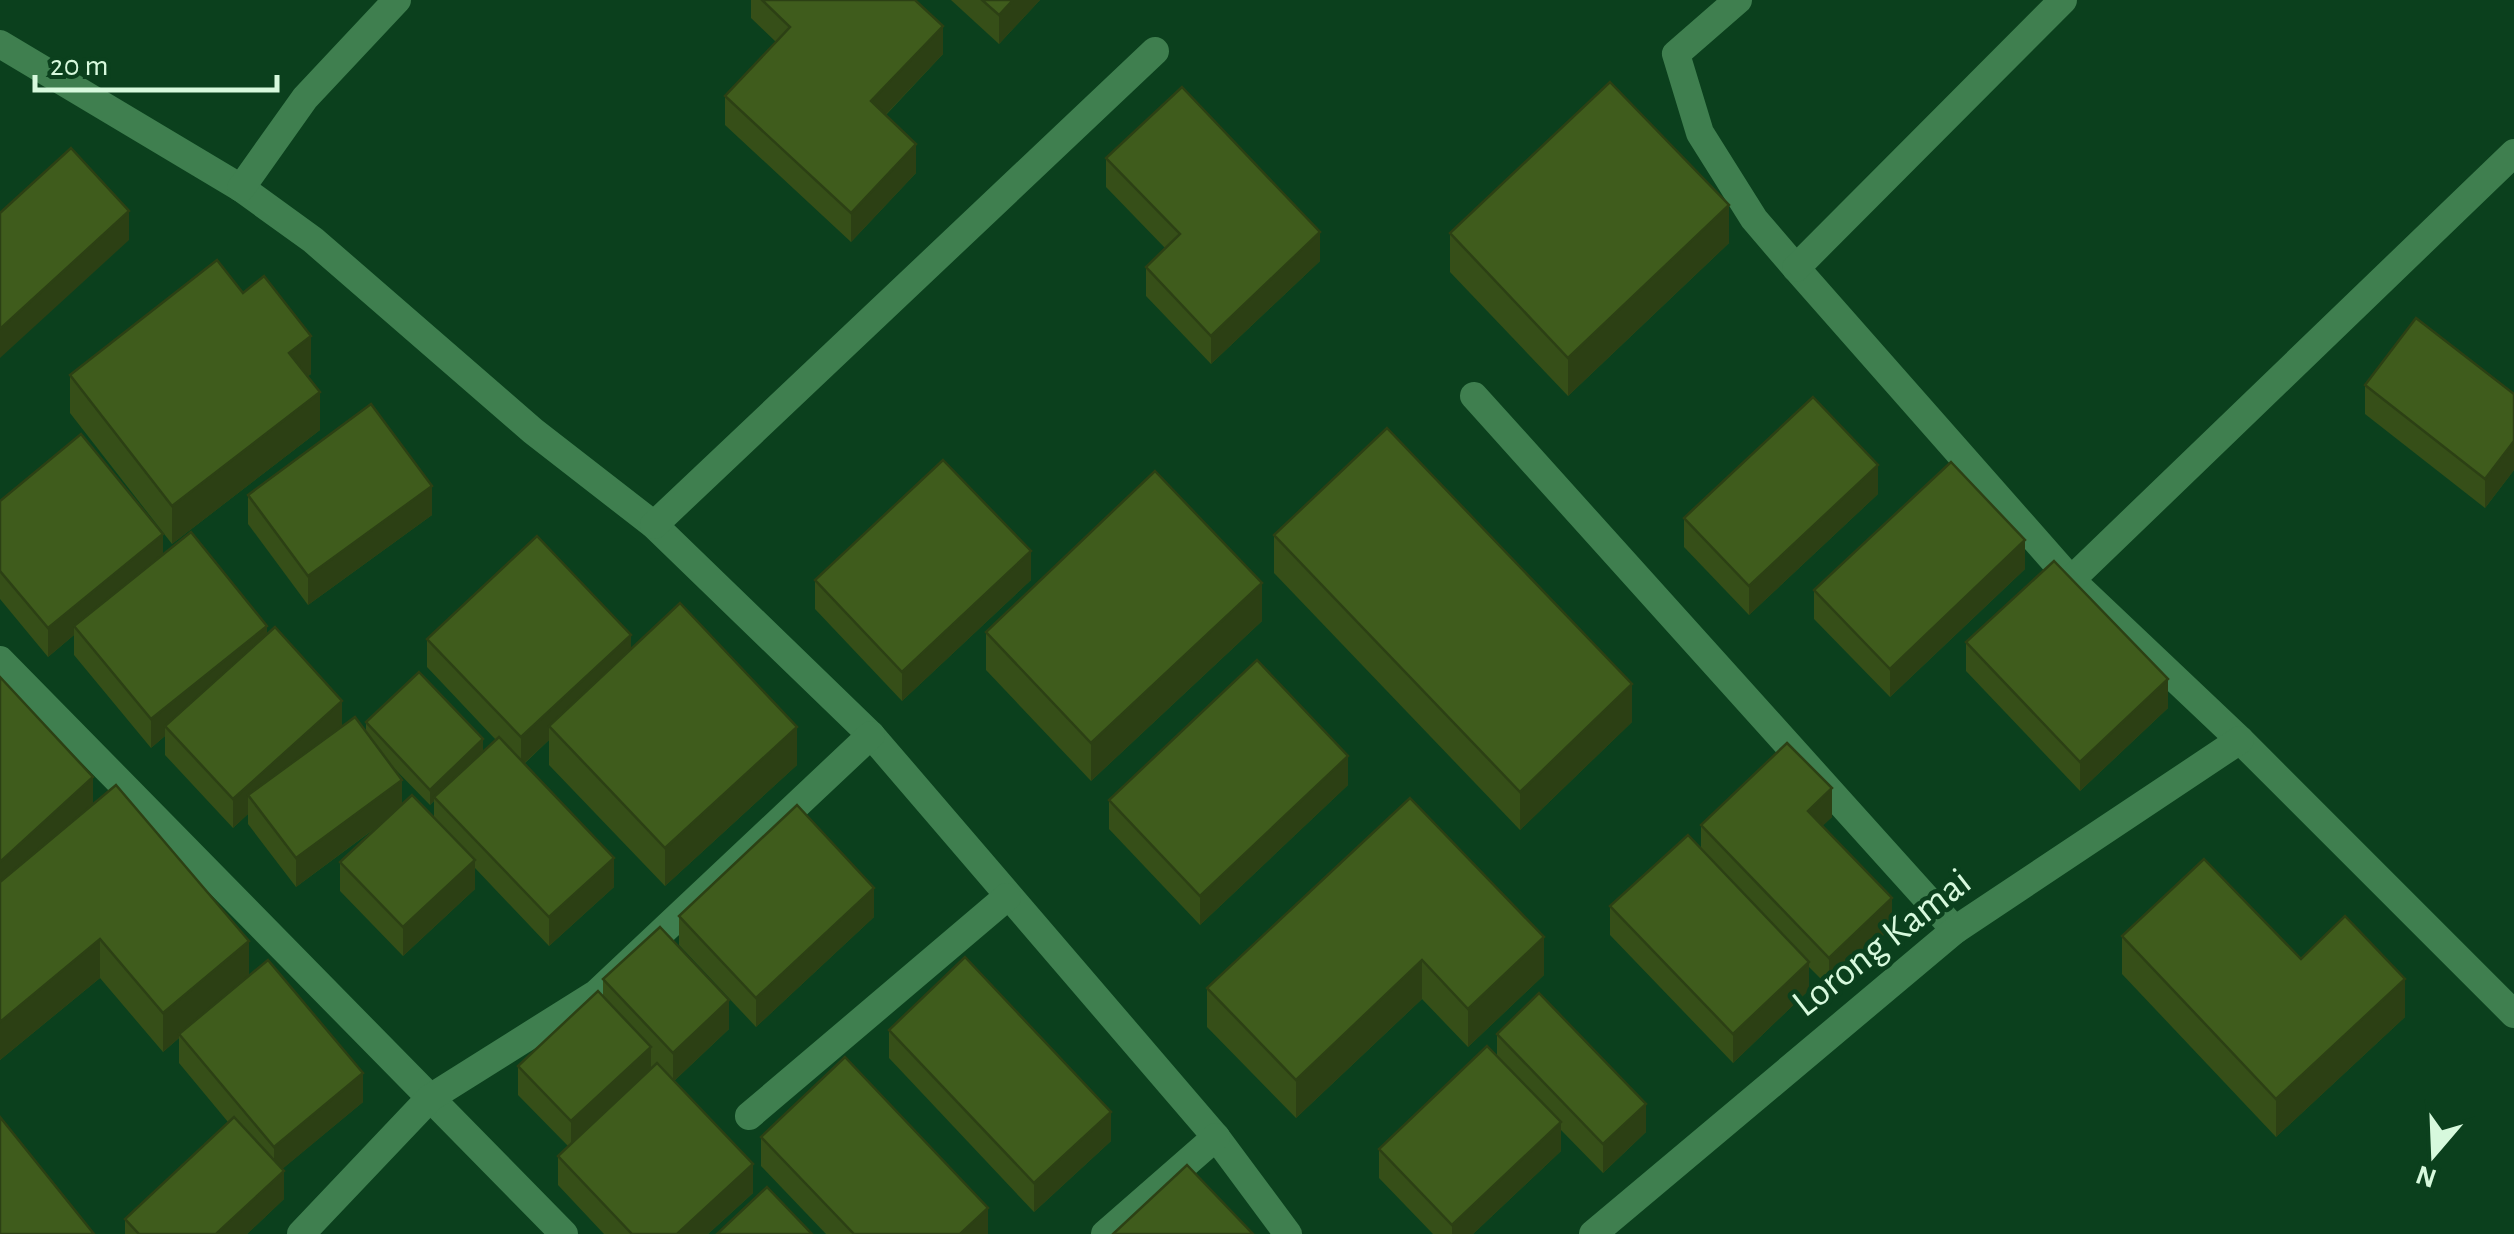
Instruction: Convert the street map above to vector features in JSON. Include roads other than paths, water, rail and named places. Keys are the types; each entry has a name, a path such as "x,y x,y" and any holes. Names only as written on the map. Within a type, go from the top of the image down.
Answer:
{"street":[{"path":"241,188 305,98 397,0"},
{"path":"1738,0 1676,54 1700,133 1754,219 2071,580 2240,740 2514,1014"},
{"path":"1796,268 2063,0"},
{"path":"0,44 241,188 312,240 533,431 654,525 871,735 1216,1137 1288,1234"},
{"path":"654,525 1155,51"},
{"path":"2071,580 2514,154"},
{"path":"1474,396 1955,930"},
{"path":"0,660 564,1234"},
{"path":"300,1234 430,1098 597,993 871,735"},
{"name":"Lorong Kamai","path":"1593,1234 1955,930 2240,740"},
{"path":"750,1116 1007,897"},
{"path":"1105,1234 1216,1137"}]}
